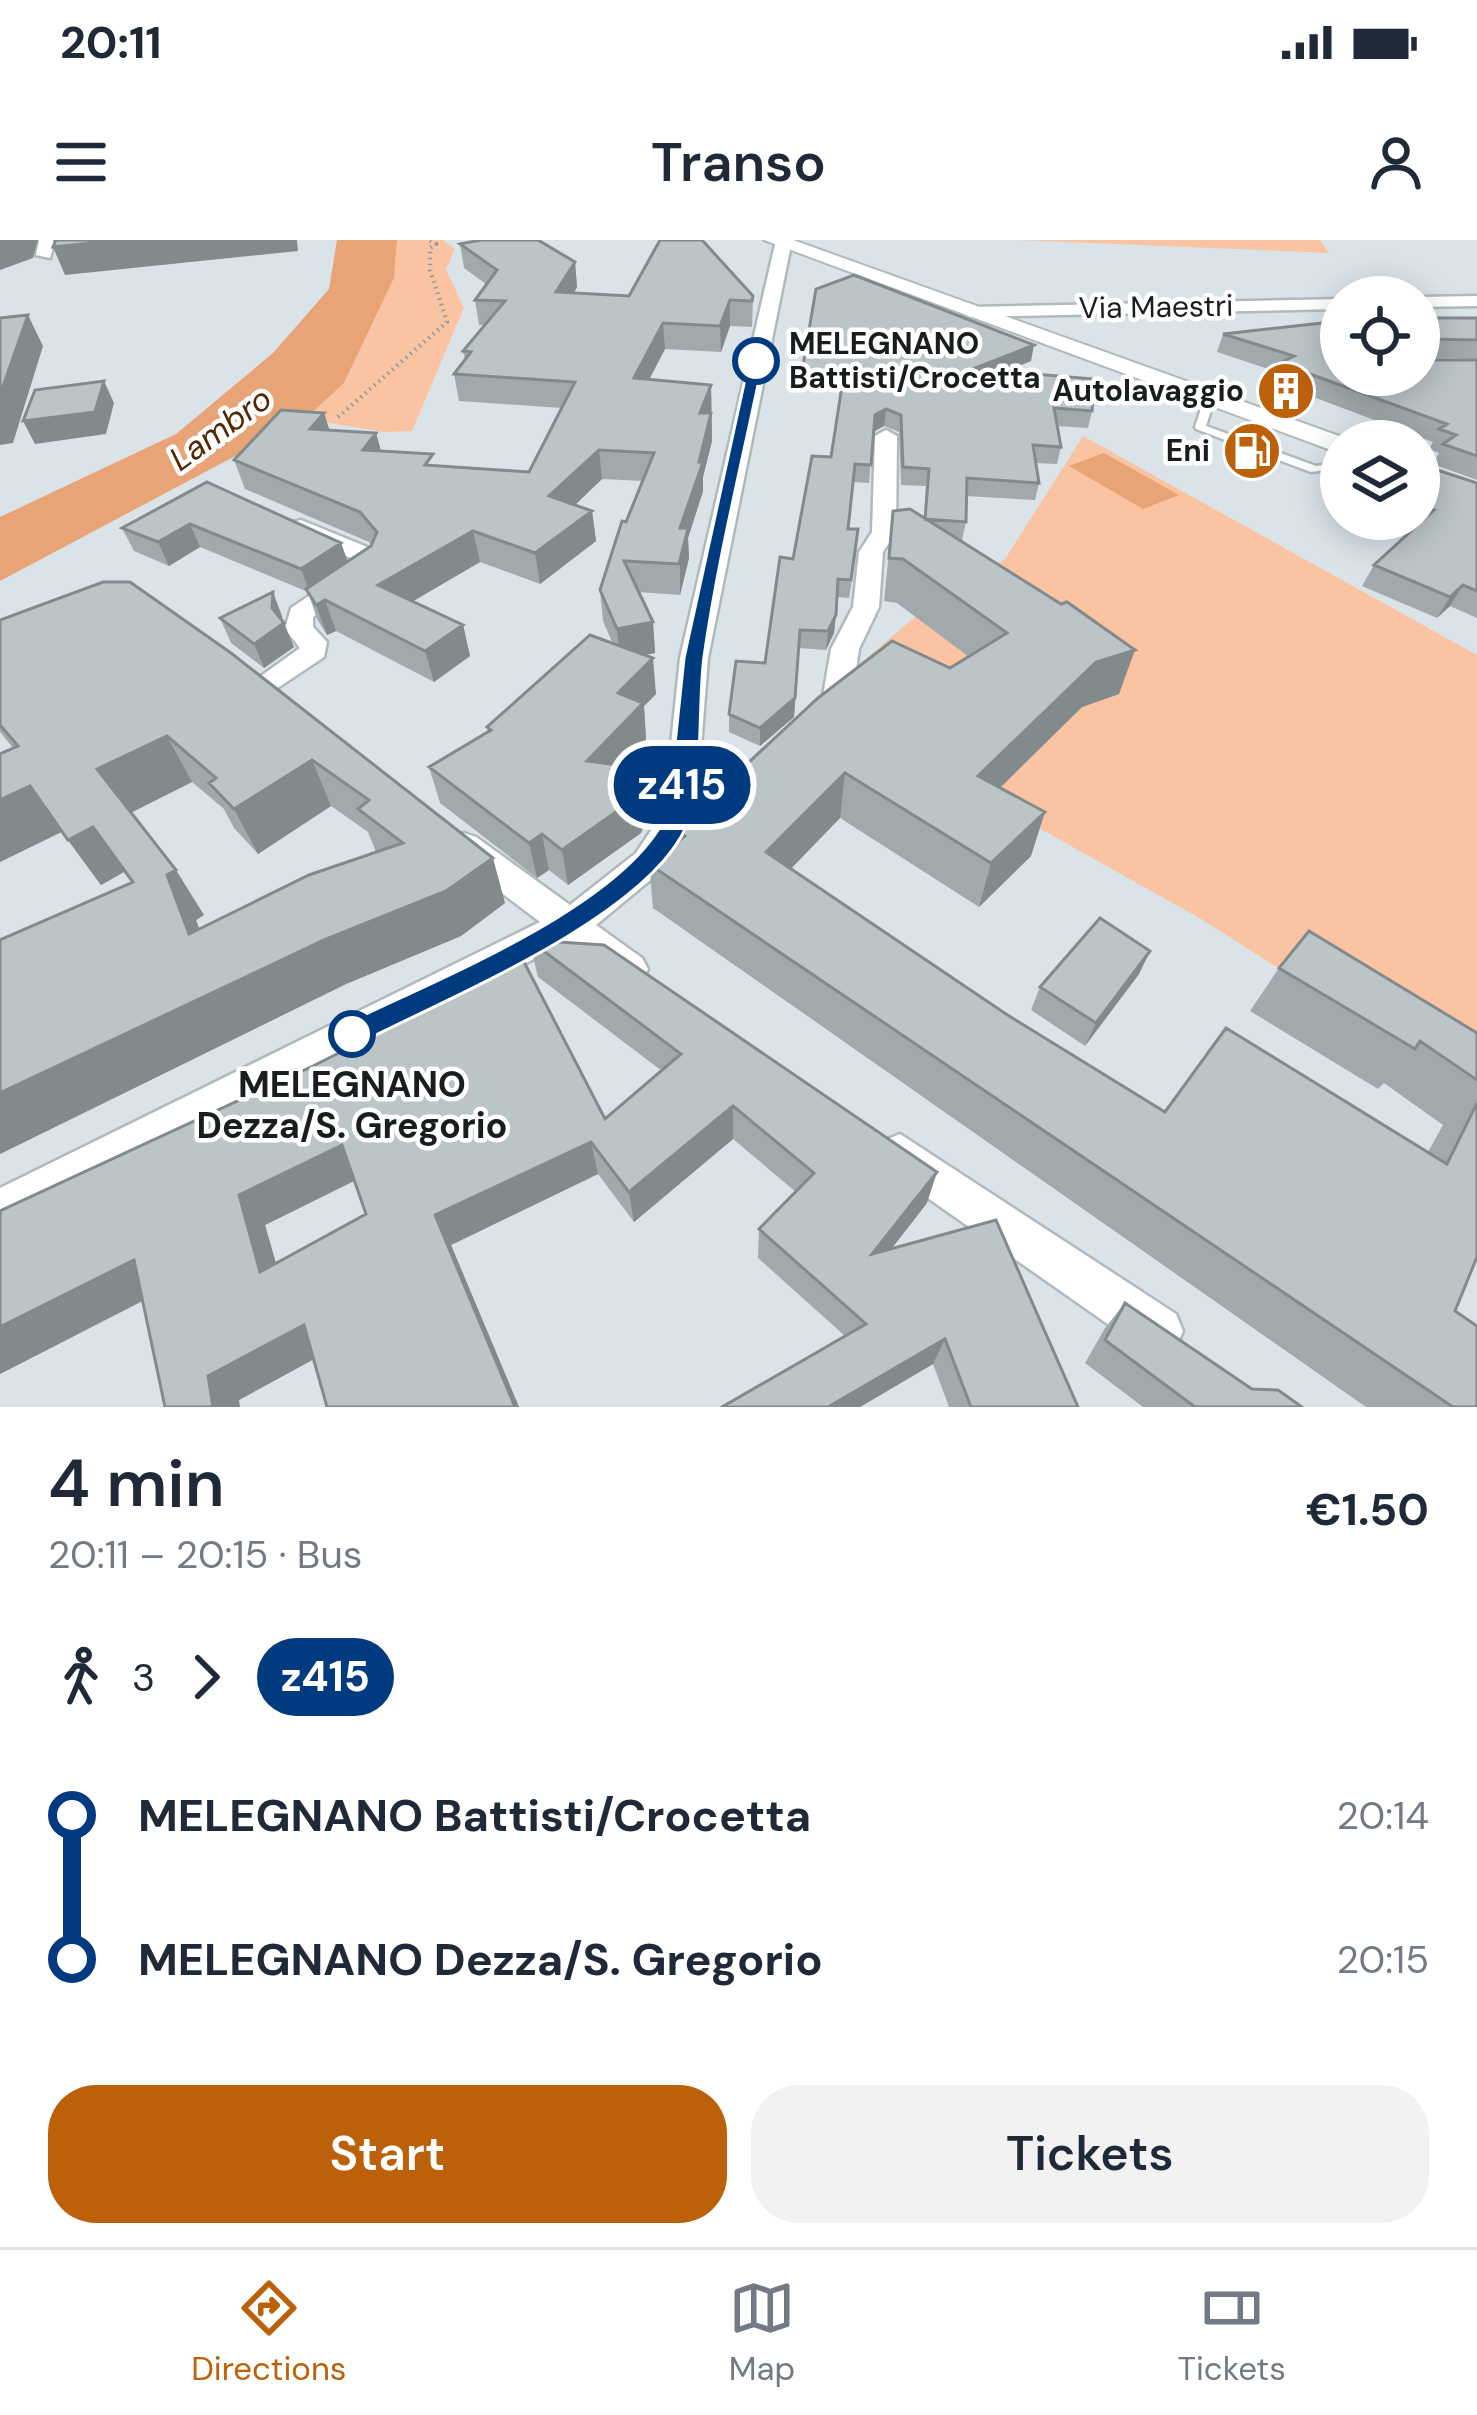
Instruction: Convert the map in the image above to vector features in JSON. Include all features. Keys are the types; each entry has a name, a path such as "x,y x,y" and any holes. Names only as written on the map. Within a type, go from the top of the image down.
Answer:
{"street":[{"path":"0,1211 566,926 610,896 650,859 670,834 680,811 694,658 780,241 1320,436"},
{"path":"1440,302 1474,302"},
{"name":"Via Maestri","path":"970,312 1320,304"},
{"path":"802,736 827,714 839,688 844,649 868,598 871,552 884,532 886,436"},
{"path":"230,664 273,695 314,651 313,642 299,629 301,614 365,573 368,565 363,554 276,516"},
{"path":"680,811 712,800"},
{"path":"437,825 566,926 664,992"},
{"path":"859,1126 1191,1354"}],"lane":[{"path":"1210,397 1200,427 1320,469"}],"path":[{"path":"338,417 447,322 430,271 430,248 436,244 429,240"}],"shaded area":[{"path":"397,240 443,240 455,249 446,269 464,308 412,431 384,432 305,419 344,383 394,278"},
{"path":"1019,240 1320,240 1329,253"},
{"path":"1083,436 1477,655 1477,1095 1201,919 843,718 855,668 916,616 1005,559"}],"water":[{"name":"Lambro","path":"337,240 397,240 394,278 344,383 305,419 0,581 0,517 176,434 273,353 329,289"},
{"path":"1104,453 1179,495 1143,509 1069,466"}],"building":[{"path":"56,240 119,240 53,247"},
{"path":"538,240 575,262 556,292 629,296 660,240 702,240 753,296 752,301 730,300 720,326 663,323 634,378 711,385 700,413 711,413 699,462 703,462 680,528 688,528 679,564 624,561 653,622 617,629 600,590 622,521 626,522 654,453 599,450 549,496 592,511 535,553 473,531 378,585 463,625 425,651 325,600 316,605 306,589 371,546 377,532 360,512 234,460 281,410 324,413 310,429 376,433 363,450 433,454 425,465 529,472 575,382 454,374 471,352 463,351 505,301 475,300 497,270 460,244"},
{"path":"854,275 1034,345 973,369 1094,379 1092,411 1054,408 1061,447 1033,445 1039,483 967,478 966,522 925,519 929,469 903,467 901,415 886,409 875,415 871,465 855,464 848,529 858,529 851,580 838,579 836,615 828,631 800,630 795,698 760,728 729,714 736,661 765,663 780,557 793,559 812,456 831,457 844,373 802,371 816,289"},
{"path":"28,315 0,395 0,318"},
{"path":"1440,318 1477,318 1477,340 1440,339"},
{"path":"1320,323 1320,378 1280,363 1294,356 1223,334"},
{"path":"1440,360 1477,360 1477,456 1443,444 1456,435 1440,429 1447,424 1370,396 1440,396"},
{"path":"104,381 95,412 23,421 35,390"},
{"path":"1440,471 1477,483 1477,591 1463,585 1450,597 1374,565 1401,540 1440,540"},
{"path":"207,482 341,543 301,569 190,524 158,542 122,528"},
{"path":"910,509 1061,604 1067,602 1135,650 1096,662 978,776 1045,812 991,863 845,773 766,852 1006,1014 1165,1112 1226,1028 1447,1164 1477,1103 1477,1257 1455,1311 1477,1326 1477,1407 1453,1407 649,864 685,836 677,829 818,698 892,641 950,668 1007,633 903,559 889,558 893,511"},
{"path":"103,582 130,582 231,653 493,858 446,891 324,940 0,1093 0,940 133,882 93,827 68,840 30,786 0,800 0,754 18,746 0,725 0,620","holes":["167,736 216,778 209,783 234,809 312,760 369,800 358,809 403,843 309,875 189,934 167,875 176,870 97,769"]},
{"path":"273,592 272,608 284,623 254,644 220,618"},
{"path":"590,635 653,658 618,693 643,703 587,761 648,769 637,797 562,850 542,834 529,843 429,767 491,730 487,727"},
{"path":"1100,918 1150,951 1096,1023 1040,987"},
{"path":"1309,931 1477,1033 1477,1080 1420,1041 1415,1049 1279,968"},
{"path":"529,940 604,945 937,1172 872,1254 996,1220 1078,1407 971,1407 945,1339 828,1407 722,1407 866,1324 759,1229 814,1173 733,1106 629,1192 591,1142 435,1215 515,1407 327,1407 304,1325 208,1376 213,1407 165,1407 134,1260 0,1327 0,1211 313,1066 523,960 605,1119 681,1054","holes":["342,1145 366,1214 260,1272 239,1195"]},
{"path":"1125,1303 1252,1389 1278,1390 1302,1407 1195,1407 1105,1340"}],"bus line":[{"name":"z415","path":"352,1034 566,926 610,896 650,859 675,826 694,658 756,361"}],"place":[{"name":"MELEGNANO Battisti/Crocetta","path":"756,361"},
{"name":"Autolavaggio","path":"1286,391"},
{"name":"Eni","path":"1252,451"},
{"name":"MELEGNANO Dezza/S. Gregorio","path":"352,1034"}]}
